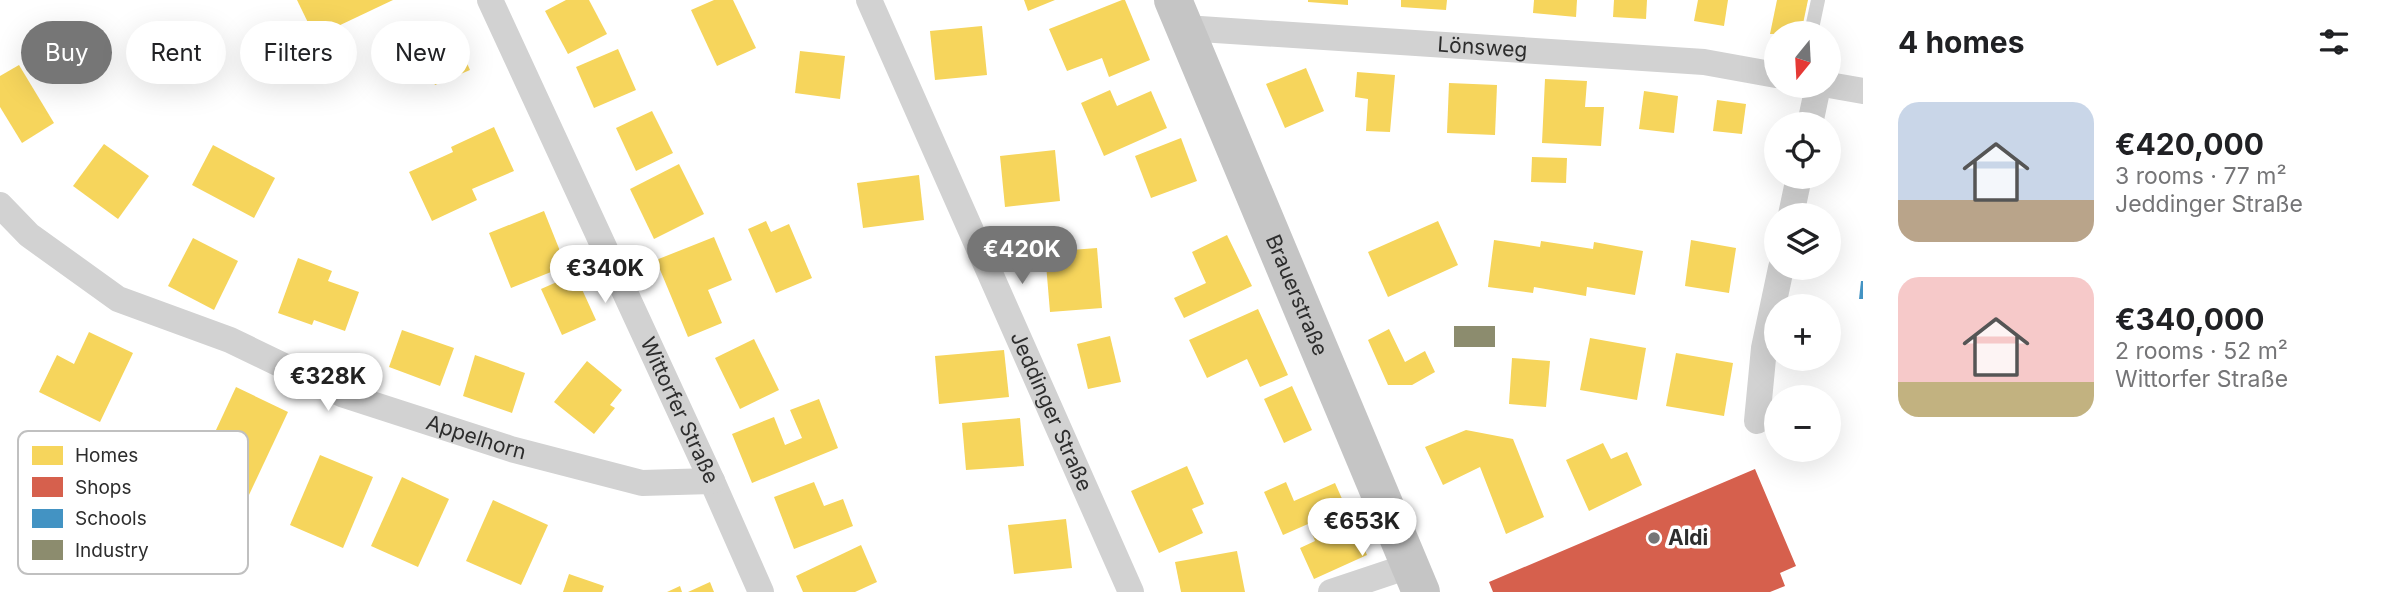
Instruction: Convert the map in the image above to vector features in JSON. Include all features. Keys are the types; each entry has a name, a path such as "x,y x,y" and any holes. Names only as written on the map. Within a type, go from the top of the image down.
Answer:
{"main road":[{"name":"Brauerstraße","path":"1179,14 1415,579"}],"street":[{"name":"Wittorfer Straße","path":"490,0 761,592"},
{"name":"Jeddinger Straße","path":"869,0 1132,592"},
{"name":"Lönsweg","path":"1179,14 1704,62 1764,73"},
{"path":"1841,87 1863,91"},
{"name":"Appelhorn","path":"0,205 29,235 118,299 230,340 344,394 511,449 642,483 712,481"},
{"path":"1757,421 1764,348 1778,280"},
{"path":"1331,592 1415,579"}],"lane":[{"path":"1814,21 1818,0"}],"building: Homes":[{"path":"297,0 393,0 349,21 307,21"},
{"path":"566,0 589,0 607,34 568,54 545,11"},
{"path":"714,0 733,0 756,48 717,66 691,10"},
{"path":"1024,0 1055,0 1028,11"},
{"path":"1125,0 1150,60 1109,77 1102,58 1067,71 1049,29"},
{"path":"1348,0 1348,5 1308,2"},
{"path":"1401,0 1447,0 1446,10 1401,7"},
{"path":"1534,0 1577,0 1576,17 1533,13"},
{"path":"1614,0 1647,0 1646,19 1613,17"},
{"path":"1698,0 1728,0 1724,26 1694,21"},
{"path":"1777,0 1808,0 1804,21 1773,21"},
{"path":"982,26 987,75 935,80 930,31"},
{"path":"618,49 636,90 594,108 576,67"},
{"path":"800,51 845,56 840,99 795,93"},
{"path":"19,65 21,84 30,84 54,123 22,143 0,107 0,76"},
{"path":"1306,68 1324,111 1285,128 1266,84"},
{"path":"1357,72 1395,75 1390,132 1366,131 1368,99 1355,97"},
{"path":"1545,79 1587,81 1585,107 1604,107 1601,146 1542,143"},
{"path":"1449,83 1497,85 1495,135 1447,133"},
{"path":"1110,90 1117,106 1151,91 1167,128 1104,156 1081,103"},
{"path":"1644,91 1678,96 1674,133 1639,129"},
{"path":"1717,100 1746,104 1742,134 1713,131"},
{"path":"652,111 673,153 636,171 616,128"},
{"path":"494,127 514,171 472,189 477,200 432,221 409,172 453,152 451,147"},
{"path":"1181,138 1197,181 1151,198 1135,156"},
{"path":"104,144 149,176 118,219 73,186"},
{"path":"213,145 275,178 254,218 192,185"},
{"path":"1055,150 1060,201 1005,207 1000,156"},
{"path":"1532,157 1567,158 1566,183 1531,182"},
{"path":"679,164 704,214 654,239 630,189"},
{"path":"919,175 924,220 863,228 857,183"},
{"path":"544,211 566,266 511,288 489,233"},
{"path":"766,221 771,232 789,224 812,278 776,293 748,229"},
{"path":"1438,221 1458,265 1388,297 1368,252"},
{"path":"1227,235 1252,286 1184,318 1174,298 1206,283 1192,252"},
{"path":"714,237 732,280 708,290 722,323 688,337 656,260"},
{"path":"193,238 238,261 214,310 168,286"},
{"path":"1494,240 1540,247 1541,241 1593,249 1594,242 1643,251 1635,295 1587,287 1586,296 1534,287 1533,293 1488,287"},
{"path":"1691,240 1736,248 1729,293 1685,286"},
{"path":"1097,248 1102,308 1050,312 1045,252"},
{"path":"298,258 332,271 328,281 359,292 345,331 314,320 312,325 278,313"},
{"path":"575,274 596,320 562,335 541,289"},
{"path":"1258,309 1288,375 1260,387 1247,359 1207,378 1189,340"},
{"path":"1389,329 1405,362 1425,351 1435,372 1412,385 1388,385 1368,340"},
{"path":"402,330 454,348 440,386 389,367"},
{"path":"89,332 133,353 100,422 39,392 57,355 74,364"},
{"path":"1110,336 1121,382 1088,389 1077,344"},
{"path":"1590,338 1646,348 1637,400 1580,390"},
{"path":"754,339 779,390 740,409 715,358"},
{"path":"1004,350 1009,397 939,404 935,356"},
{"path":"1676,353 1733,363 1724,416 1666,406"},
{"path":"475,355 525,373 512,413 463,396"},
{"path":"1512,358 1550,361 1546,407 1509,404"},
{"path":"587,361 622,390 610,405 615,408 594,434 554,402"},
{"path":"1292,386 1312,430 1284,443 1264,399"},
{"path":"236,387 288,412 248,497 248,431 216,431"},
{"path":"819,399 838,448 752,483 732,434 774,417 785,445 802,438 790,410"},
{"path":"1020,418 1024,466 966,470 962,423"},
{"path":"1466,430 1513,439 1544,517 1506,534 1480,467 1443,485 1425,447"},
{"path":"1603,443 1611,459 1627,452 1642,485 1589,511 1566,460"},
{"path":"320,455 373,477 343,548 290,525"},
{"path":"1187,466 1204,504 1192,509 1203,533 1159,553 1131,491"},
{"path":"402,477 449,499 418,567 371,546"},
{"path":"814,482 824,506 843,499 853,526 794,549 774,497"},
{"path":"1286,482 1294,501 1335,483 1367,555 1314,579 1300,548 1315,541 1308,524 1283,535 1264,492"},
{"path":"493,500 548,525 521,585 466,561"},
{"path":"1066,519 1072,568 1014,574 1008,525"},
{"path":"861,545 877,582 855,592 803,592 796,576"},
{"path":"1237,551 1245,592 1181,592 1175,562"},
{"path":"569,574 604,586 602,592 563,592"},
{"path":"710,582 714,592 688,592"},
{"path":"680,586 682,592 667,592"}],"building: Shops":[{"name":"Aldi","path":"1755,469 1796,566 1780,573 1785,586 1770,592 1493,592 1489,582"}],"building: Schools":[{"path":"1861,281 1863,299 1859,299"}],"building: Industry":[{"path":"1454,326 1495,326 1495,347 1454,347"}],"place":[{"name":"Aldi","path":"1654,538"}]}
